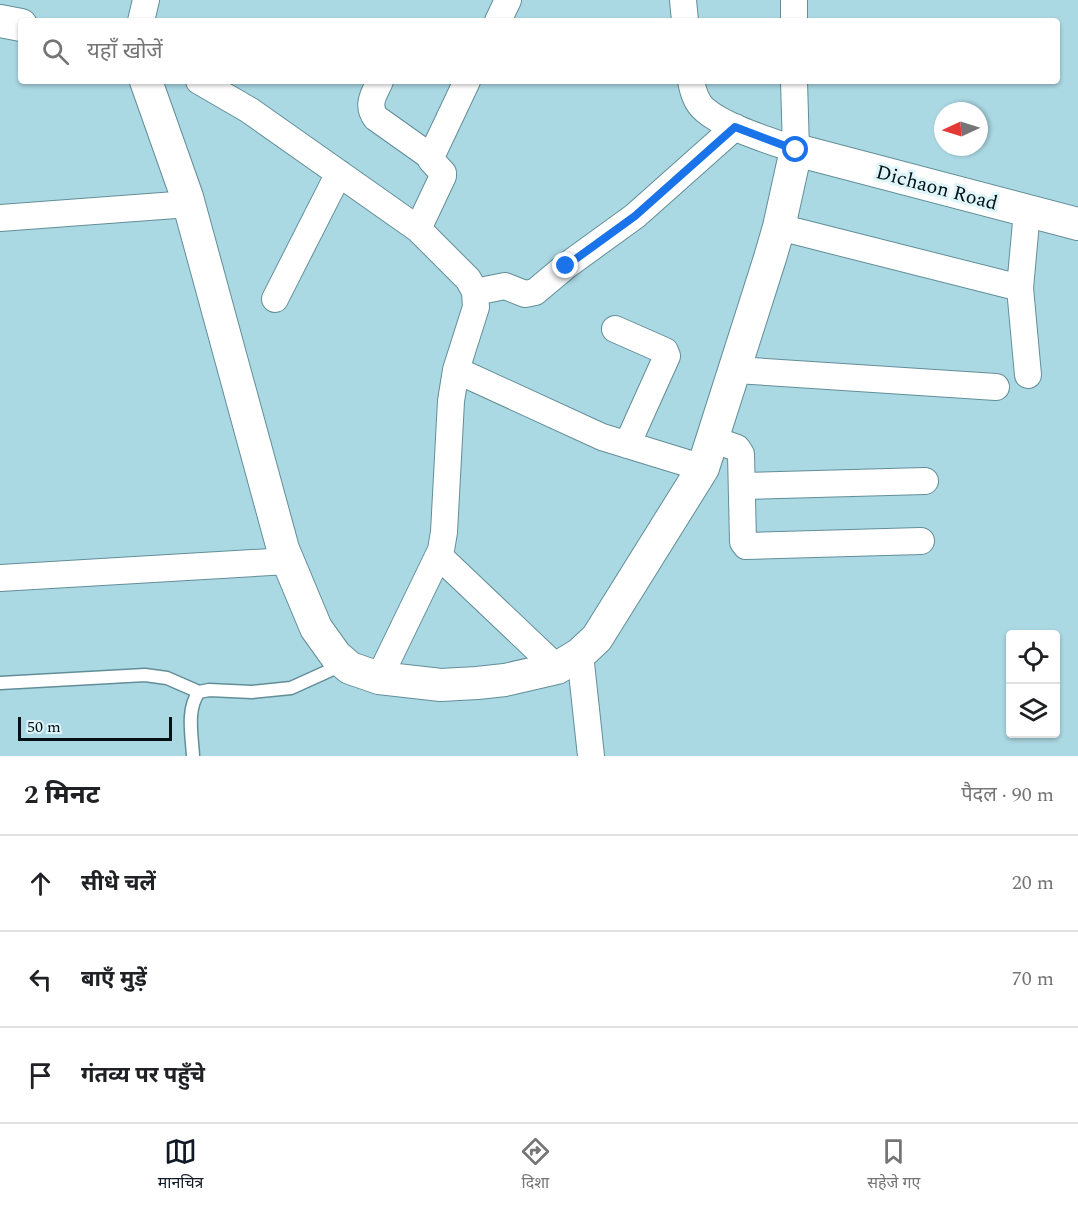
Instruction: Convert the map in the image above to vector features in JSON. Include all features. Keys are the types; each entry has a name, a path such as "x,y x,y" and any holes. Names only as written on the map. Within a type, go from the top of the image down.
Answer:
{"street":[{"path":"142,18 146,0"},
{"path":"499,18 508,0"},
{"path":"683,0 685,18"},
{"path":"794,0 794,18"},
{"path":"0,21 18,24"},
{"path":"147,84 189,204 284,549 316,628 344,664 379,678 441,685 477,684 505,680 568,661 597,638 708,454 779,227 796,150 794,84"},
{"path":"204,84 249,110 418,229 468,279 475,292 476,307 456,370 451,401 444,532 440,556 379,678"},
{"path":"379,84 370,102 372,113 431,157 443,173 418,229"},
{"path":"431,157 466,84"},
{"path":"692,84 705,111 735,127 796,150"},
{"path":"475,292 505,286 525,294 535,292 566,266 635,216 735,127"},
{"name":"Dichaon Road","path":"796,150 1078,224"},
{"path":"275,299 339,173"},
{"path":"0,218 189,204"},
{"path":"1026,211 1020,288 1028,375"},
{"path":"779,227 1020,288"},
{"path":"615,329 665,351 667,356 627,445"},
{"path":"456,370 602,437 627,445 708,454 740,450 743,486 743,542 750,548 921,541"},
{"path":"736,370 996,387"},
{"path":"743,486 925,481"},
{"path":"440,556 568,661 591,756"},
{"path":"0,578 288,561"}],"lane":[{"path":"0,683 145,675 167,678 199,692 210,690 252,692 291,688 344,664"},
{"path":"193,756 191,713 199,692"}],"route":[{"path":"566,266 635,216 735,127 796,150"}]}
